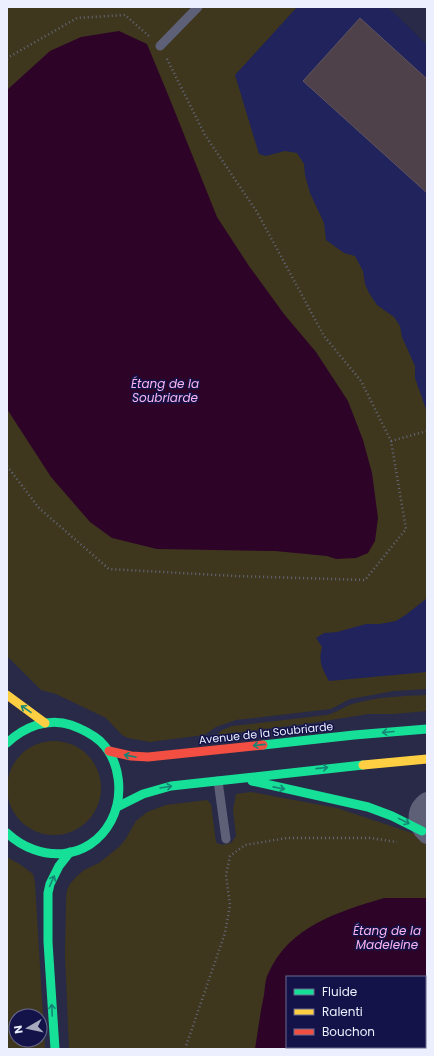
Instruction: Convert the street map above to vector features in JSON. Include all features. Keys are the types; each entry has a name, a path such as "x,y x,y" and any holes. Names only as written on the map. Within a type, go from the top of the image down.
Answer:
{"main road":[{"path":"7,695 45,723"},
{"path":"7,743 12,737 28,728 45,723 64,723 81,728 97,738 109,751 117,769 120,788 118,807 111,822 100,836 86,846 70,852 55,854 40,853 26,848 7,833"},
{"name":"Avenue de la Soubriarde","path":"109,751 126,756 148,758 346,736 427,729"},
{"path":"118,807 141,794 157,788 337,766 427,759"},
{"path":"241,777 269,786 358,805 385,813 425,833"},
{"path":"55,1049 48,942 48,893 50,884 59,866 70,852"}],"street":[{"path":"425,833 417,819 420,807 427,801"}],"lane":[{"path":"160,46 198,7"},
{"path":"218,780 226,839"}],"path":[{"path":"7,59 77,18 125,15 160,46 206,135 257,212 324,336 361,381 391,441 406,528 365,580 235,576 109,569 40,508 7,466"},
{"path":"391,441 427,431"},
{"path":"185,1049 225,933 230,906 226,874 230,856 245,845 287,838 370,838 400,842"}],"shaded area":[{"path":"7,7 297,7 235,75 259,154 266,156 285,151 297,153 304,164 305,175 310,193 324,223 326,240 344,253 355,256 363,271 365,284 369,293 377,305 394,317 400,326 402,337 415,366 415,378 427,412 427,598 396,621 379,624 366,624 337,632 324,633 316,638 322,647 320,657 321,665 329,681 427,672 427,689 394,691 350,699 331,709 236,720 216,727 204,735 150,742 128,738 122,735 106,718 56,694 41,690 7,656"},
{"path":"297,7 388,7 427,45 427,412 259,154 251,131 235,75"},
{"path":"427,598 427,677 329,682 322,677 320,656 322,647 316,638 324,633 337,632 366,624 379,624 396,621"},
{"path":"427,695 427,711 394,714 369,714 217,735 222,730 232,726 327,715 352,704 380,698"},
{"path":"45,741 63,741 72,744 88,754 98,770 101,779 101,797 98,806 88,822 72,832 63,835 45,835 36,832 20,822 10,806 7,797 7,779 10,770 20,754 36,744"},
{"path":"251,792 337,808 415,834 427,844 427,1049 69,1049 65,955 66,900 67,890 70,884 84,870 99,863 119,847 136,821 147,812 166,805 207,800 211,804 216,842 225,844 231,843 236,836 233,810 236,794"},
{"path":"7,857 33,874 35,883 43,1008 8,1008 8,1048 45,1049 7,1049"}],"water":[{"name":"Étang de la Soubriarde","path":"119,31 147,44 217,217 249,266 284,314 316,352 348,401 363,440 372,473 378,518 375,541 368,553 356,558 336,559 327,556 275,551 157,549 112,538 90,522 51,477 7,409 7,90 50,51 81,37"},
{"name":"Étang de la Madeleine","path":"384,898 427,898 427,1049 255,1049 266,979 277,958 289,944 302,933 317,923 349,909"}],"building":[{"path":"360,18 427,79 427,193 303,81"}],"traffic: fast":[{"path":"7,743 21,732 45,723 62,723 79,728 97,738 107,749 116,769 119,790 115,811 111,821 102,835 77,851 63,854 34,850 20,843 7,833"},
{"path":"263,745 427,729"},
{"path":"117,807 143,794 171,786 363,765"},
{"path":"252,781 368,807 392,816 422,831"},
{"path":"55,1049 48,942 48,893 50,884 59,866 70,852"}],"traffic: slow":[{"path":"7,695 45,723"},
{"path":"363,765 427,759"}],"traffic: jam":[{"path":"109,751 131,756 148,757 263,745"}]}
